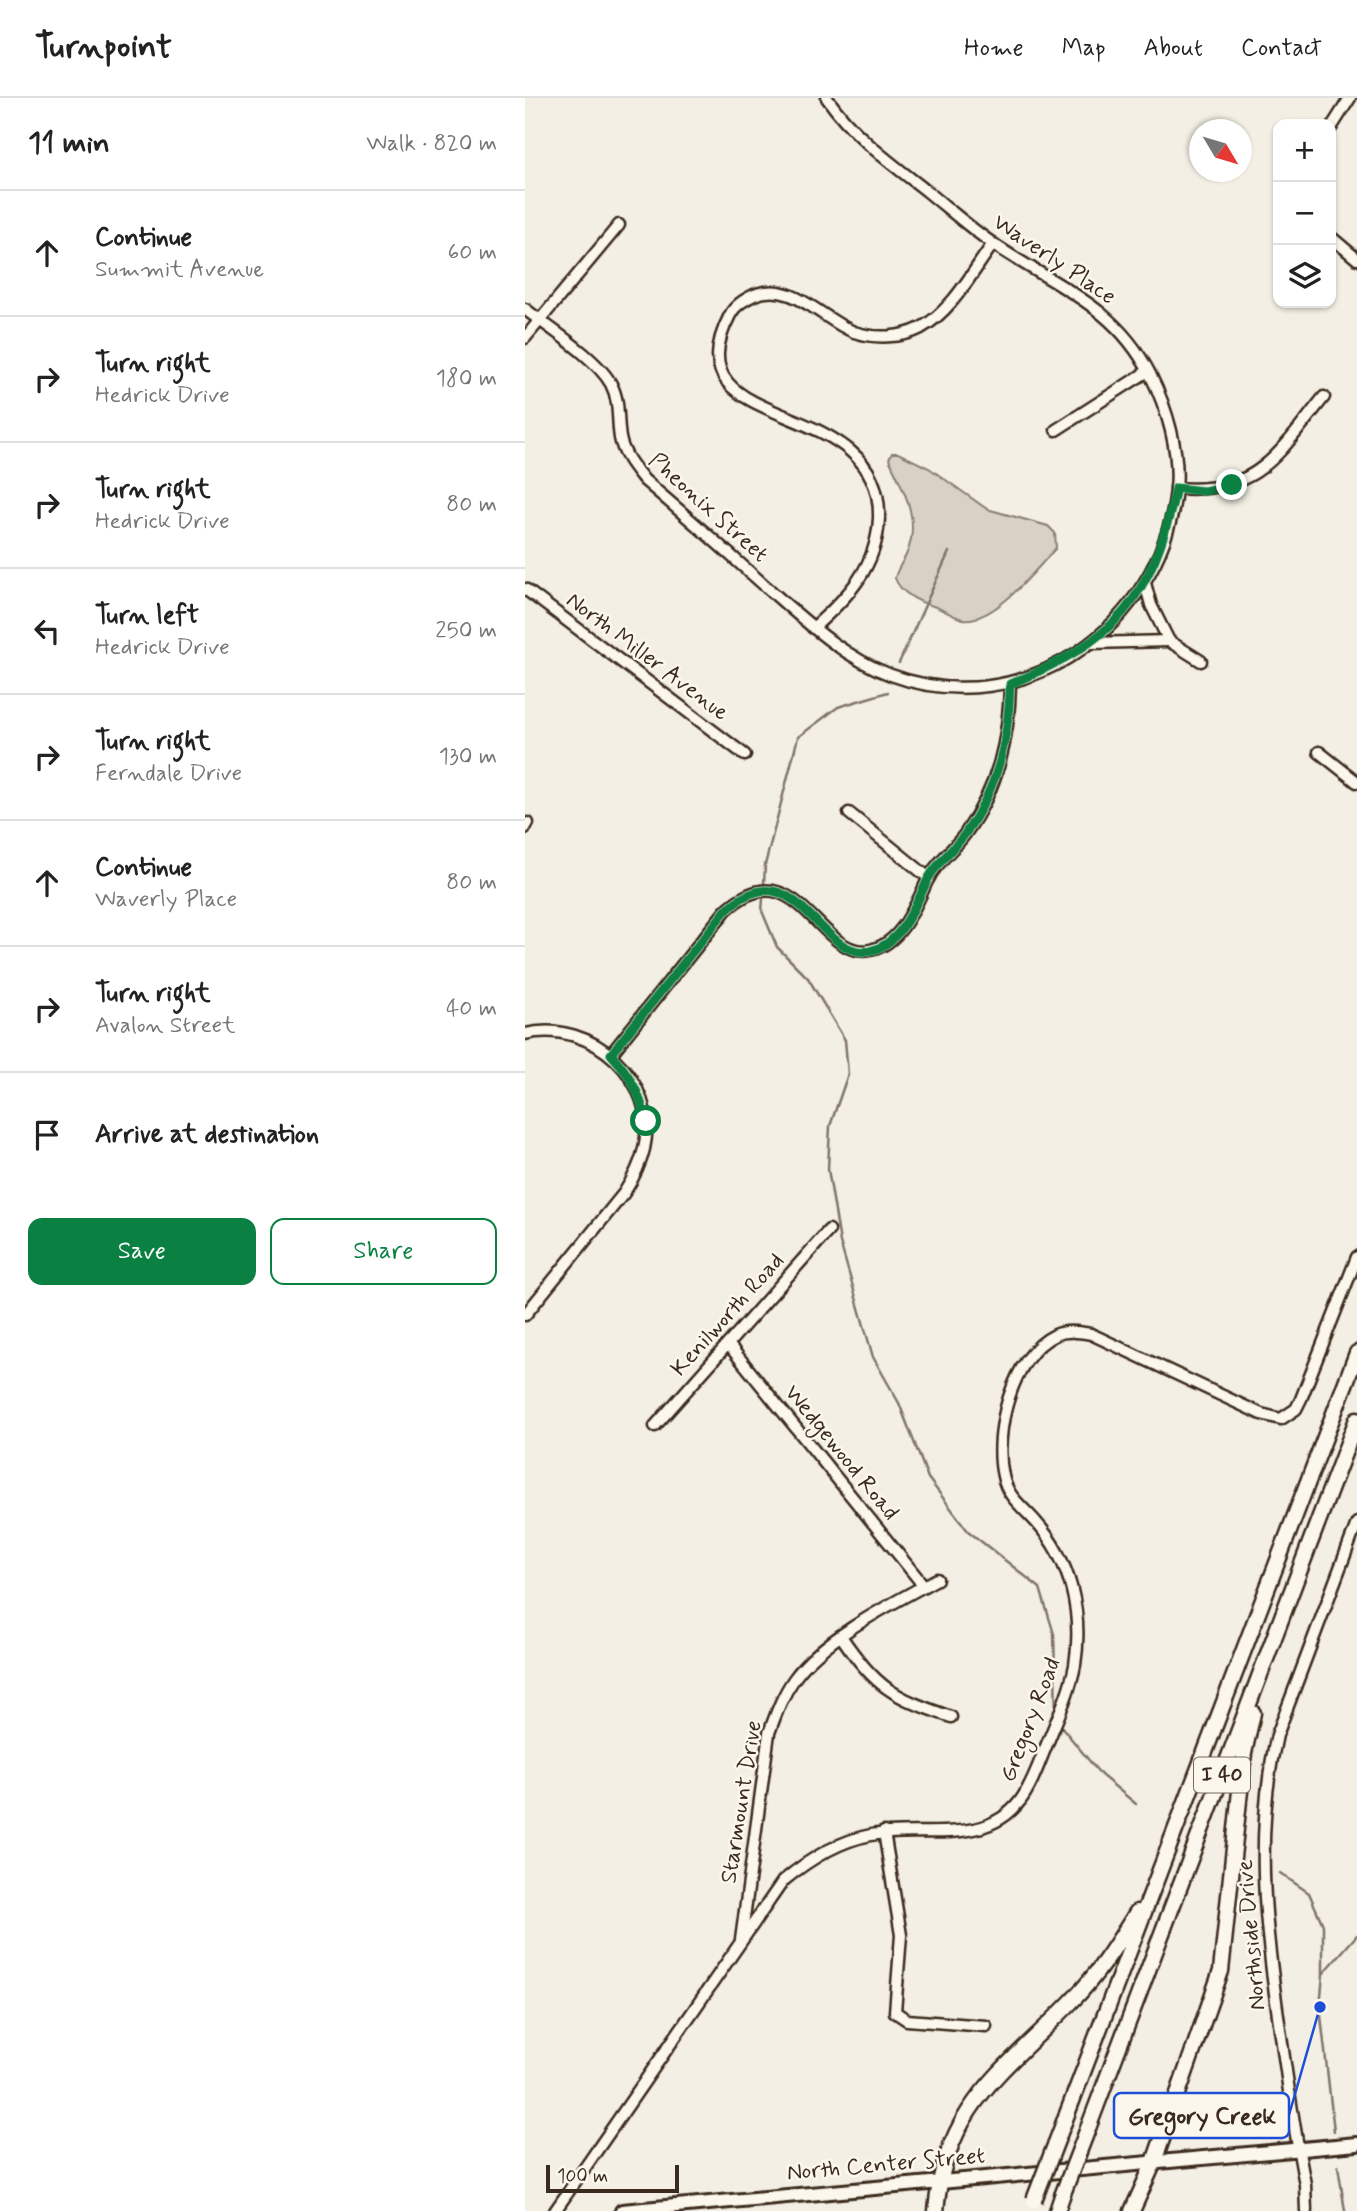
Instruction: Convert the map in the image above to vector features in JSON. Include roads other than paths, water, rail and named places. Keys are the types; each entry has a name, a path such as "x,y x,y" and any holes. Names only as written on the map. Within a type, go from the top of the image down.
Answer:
{"highway":[{"name":"I 40","path":"1032,2205 1357,1353"},
{"name":"I 40","path":"1057,2211 1357,1419"},
{"path":"1132,2211 1154,2162 1221,1971 1244,1752 1260,1681 1284,1611"},
{"path":"936,2211 939,2181 950,2142 966,2112 1073,2000 1108,1957 1138,1911 1163,1861"}],"main road":[{"name":"North Center Street","path":"622,2211 703,2207 939,2181 1298,2147 1357,2144"}],"street":[{"name":"Waverly Place","path":"827,98 861,139 993,244 1084,298 1123,335 1148,371 1163,403 1172,438 1176,488 1168,527 1145,583 1126,612 1091,643 1052,667 1010,684"},
{"path":"1336,120 1349,98"},
{"path":"525,338 619,225"},
{"path":"1336,241 1357,259"},
{"path":"813,628 853,591 869,564 878,535 879,504 874,481 862,461 846,446 741,396 727,382 719,364 717,344 732,312 744,300 761,293 778,292 805,301 856,333 877,337 899,335 920,329 938,317 993,244"},
{"name":"Pheonix Street","path":"525,309 599,369 610,382 617,398 621,440 629,461 644,480 813,628 850,654 891,675 930,685 970,688 1010,684"},
{"path":"1056,429 1148,371"},
{"path":"1176,488 1204,491 1232,485 1257,473 1277,455 1324,397"},
{"path":"1145,583 1151,606 1169,641 1201,661"},
{"name":"North Miller Avenue","path":"525,589 745,755"},
{"path":"1091,643 1169,641"},
{"path":"611,1054 726,910 738,899 754,892 770,891 786,895 842,944 856,951 872,950 892,937 908,920 921,900 929,878 965,834 995,783 1009,720 1010,684"},
{"path":"1319,752 1357,782"},
{"path":"849,813 929,878"},
{"path":"525,1034 563,1032 589,1040 611,1054 628,1073 640,1096 645,1134 637,1171 624,1193 525,1315"},
{"name":"Kenilworth Road","path":"655,1426 829,1230"},
{"name":"Gregory Road","path":"555,2211 769,1899 800,1867 850,1841 884,1832 955,1832 979,1829 1001,1818 1019,1802 1032,1781 1075,1667 1078,1636 1076,1604 1068,1574 1054,1545 1035,1520 1021,1508 1003,1476 1000,1445 1004,1413 1014,1383 1030,1355 1042,1342 1057,1334 1074,1331 1091,1334 1261,1415 1281,1419 1296,1409 1301,1399 1357,1257"},
{"name":"Wedgewood Road","path":"728,1344 924,1586"},
{"name":"Northside Drive","path":"1305,2211 1305,2184 1263,1903 1269,1770 1277,1735 1357,1523"},
{"name":"Starmount Drive","path":"740,1943 769,1733 779,1704 795,1677 816,1654 841,1636 937,1579"},
{"path":"841,1636 874,1680 893,1695 951,1717"},
{"path":"884,1832 901,1935 895,2012 907,2020 986,2026"}],"waterway":[{"path":"899,663 949,552"},
{"path":"764,884 765,865 798,737 838,707 888,692"},
{"path":"763,899 762,911 777,947 808,978 845,1040 848,1074 830,1126 828,1169 840,1242 873,1357 899,1403 928,1478 968,1531 1040,1588 1054,1634 1056,1715"},
{"path":"1060,1725 1101,1775 1136,1804"},
{"path":"1280,1873 1309,1893 1323,1925 1323,1974"},
{"path":"1334,2131 1320,2007 1323,1974 1357,1935"},
{"path":"1338,2166 1345,2211"}],"place":[{"name":"Gregory Creek","path":"1320,2007"}]}
